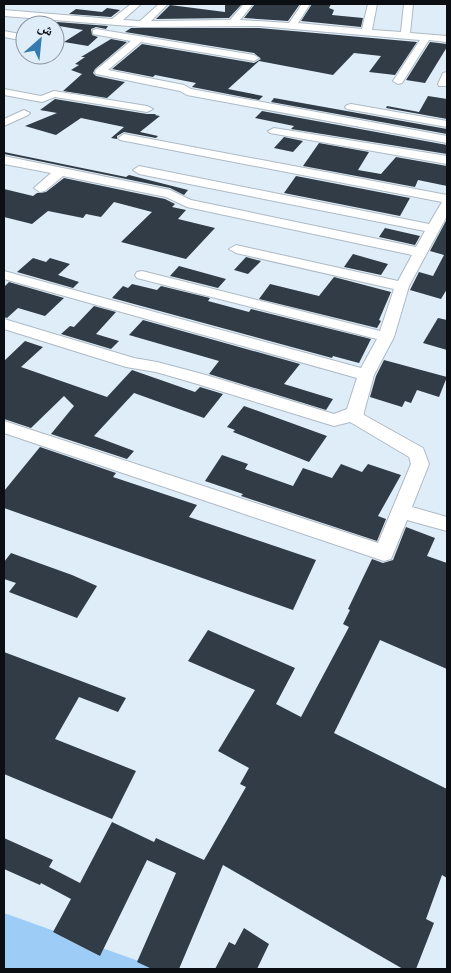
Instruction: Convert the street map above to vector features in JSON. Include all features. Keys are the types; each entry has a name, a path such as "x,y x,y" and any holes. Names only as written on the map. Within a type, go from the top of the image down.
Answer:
{"street":[{"path":"4,8 11,4"},
{"path":"114,22 136,4"},
{"path":"142,24 164,4"},
{"path":"234,22 249,4"},
{"path":"291,26 306,4"},
{"path":"366,33 373,4"},
{"path":"405,36 409,4"},
{"path":"63,15 73,8"},
{"path":"4,14 43,15"},
{"path":"4,29 24,14"},
{"path":"65,16 142,24 234,22 447,39"},
{"path":"96,32 254,58"},
{"path":"398,81 426,38"},
{"path":"139,39 100,72 176,86 184,88 187,92 447,140"},
{"path":"4,92 42,99 54,94 148,109"},
{"path":"351,106 447,124"},
{"path":"4,123 24,113"},
{"path":"274,131 447,160"},
{"path":"124,138 447,199"},
{"path":"4,160 170,194 187,203 419,252"},
{"path":"139,170 433,229"},
{"path":"40,188 60,172"},
{"path":"4,428 384,553 420,464 417,453 356,418 355,412 366,375 386,337 402,286 447,204"},
{"path":"236,249 402,286"},
{"path":"4,274 366,375"},
{"path":"142,275 386,337"},
{"path":"4,324 132,363 200,379 334,420 355,412"},
{"path":"401,511 447,524"}],"shaded area":[{"path":"4,913 161,969 4,969"}],"building":[{"path":"225,4 242,4 229,18 156,19 170,5 225,12"},
{"path":"255,4 300,4 288,21 244,18"},
{"path":"312,4 331,4 329,8 334,10 332,15 363,18 361,27 301,21"},
{"path":"107,8 120,10 111,17 69,14 76,9 102,12"},
{"path":"65,23 108,26 106,29 96,27 91,29 92,35 98,37 88,46 65,42 83,30 65,27"},
{"path":"131,28 259,28 417,42 395,75 369,72 381,56 354,53 333,75 259,61 228,89 263,96 259,100 192,87 196,83 112,69 142,44 254,63 261,59 254,53 125,32"},
{"path":"111,39 127,42 95,69 93,73 96,76 125,82 107,98 63,91 82,74 71,70 79,65 75,64 85,57 81,57"},
{"path":"430,42 447,44 447,47 425,83 406,80"},
{"path":"428,96 447,99 447,119 386,108 387,106 419,112"},
{"path":"274,98 447,129 447,134 271,102"},
{"path":"55,99 156,114 160,116 140,132 158,136 156,138 124,132 117,136 117,139 111,138 124,127 81,118 56,135 25,126 57,113 40,110"},
{"path":"262,111 447,145 447,154 291,129 294,126 255,118"},
{"path":"284,137 303,141 293,152 274,148"},
{"path":"319,143 369,152 358,170 381,174 396,157 447,166 447,186 418,180 415,187 303,166"},
{"path":"4,152 126,177 129,175 188,190 184,195 170,188 4,154"},
{"path":"296,176 410,198 400,216 284,193"},
{"path":"64,178 165,199 175,204 172,207 186,210 178,219 215,228 186,259 121,242 152,212 114,202 101,217 86,214 83,218 48,211 32,224 4,217 4,189 33,196 37,193 46,192"},
{"path":"447,219 447,289 441,299 410,290 419,272 433,276 444,255 430,251"},
{"path":"385,228 420,236 415,245 379,237"},
{"path":"353,254 388,264 381,275 344,267"},
{"path":"246,257 261,261 248,274 234,270"},
{"path":"33,258 46,262 50,258 70,264 58,275 79,282 73,288 17,272"},
{"path":"179,266 226,279 218,288 170,276"},
{"path":"334,277 391,292 377,328 259,299 270,284 319,296"},
{"path":"9,282 64,298 45,316 18,308 7,318 4,317 4,287"},
{"path":"132,284 157,290 161,286 210,298 208,301 249,312 251,309 371,339 359,363 333,356 332,358 112,298 123,286 128,288"},
{"path":"94,306 116,312 96,334 119,341 111,349 61,334 70,326 74,327"},
{"path":"438,318 447,320 447,350 423,343"},
{"path":"143,320 300,364 284,384 333,399 326,410 209,374 219,361 129,335"},
{"path":"25,341 43,347 21,367 107,397 132,370 195,392 200,387 223,394 204,418 134,393 94,436 134,451 127,459 51,434 74,406 64,396 31,428 4,419 4,361"},
{"path":"384,360 447,377 439,397 417,390 411,403 405,401 402,407 370,397 376,376"},
{"path":"244,406 327,436 309,462 233,432 235,430 227,427"},
{"path":"40,447 116,473 113,477 197,505 189,517 316,560 293,610 4,508 4,491"},
{"path":"222,455 248,464 245,469 293,486 303,468 332,478 341,464 362,472 368,464 401,475 378,516 386,519 377,541 241,496 243,494 205,481"},
{"path":"406,527 435,538 427,556 447,563 447,669 380,640 334,733 447,789 447,878 442,875 426,919 434,923 416,969 403,969 223,865 179,969 152,969 137,962 176,873 147,860 100,956 53,932 71,899 41,883 40,885 4,869 4,838 53,860 49,867 80,883 112,822 154,842 156,838 204,860 246,787 240,784 249,768 218,751 255,690 188,661 208,630 295,668 276,704 301,717 349,627 343,624 350,610 348,609 372,559 383,563 393,560"},
{"path":"11,553 97,586 77,618 9,592 16,583 4,579 4,562"},
{"path":"4,652 126,698 118,712 79,697 55,739 136,771 112,819 4,774"},
{"path":"244,928 269,944 257,969 215,969 229,942 235,945"}]}
